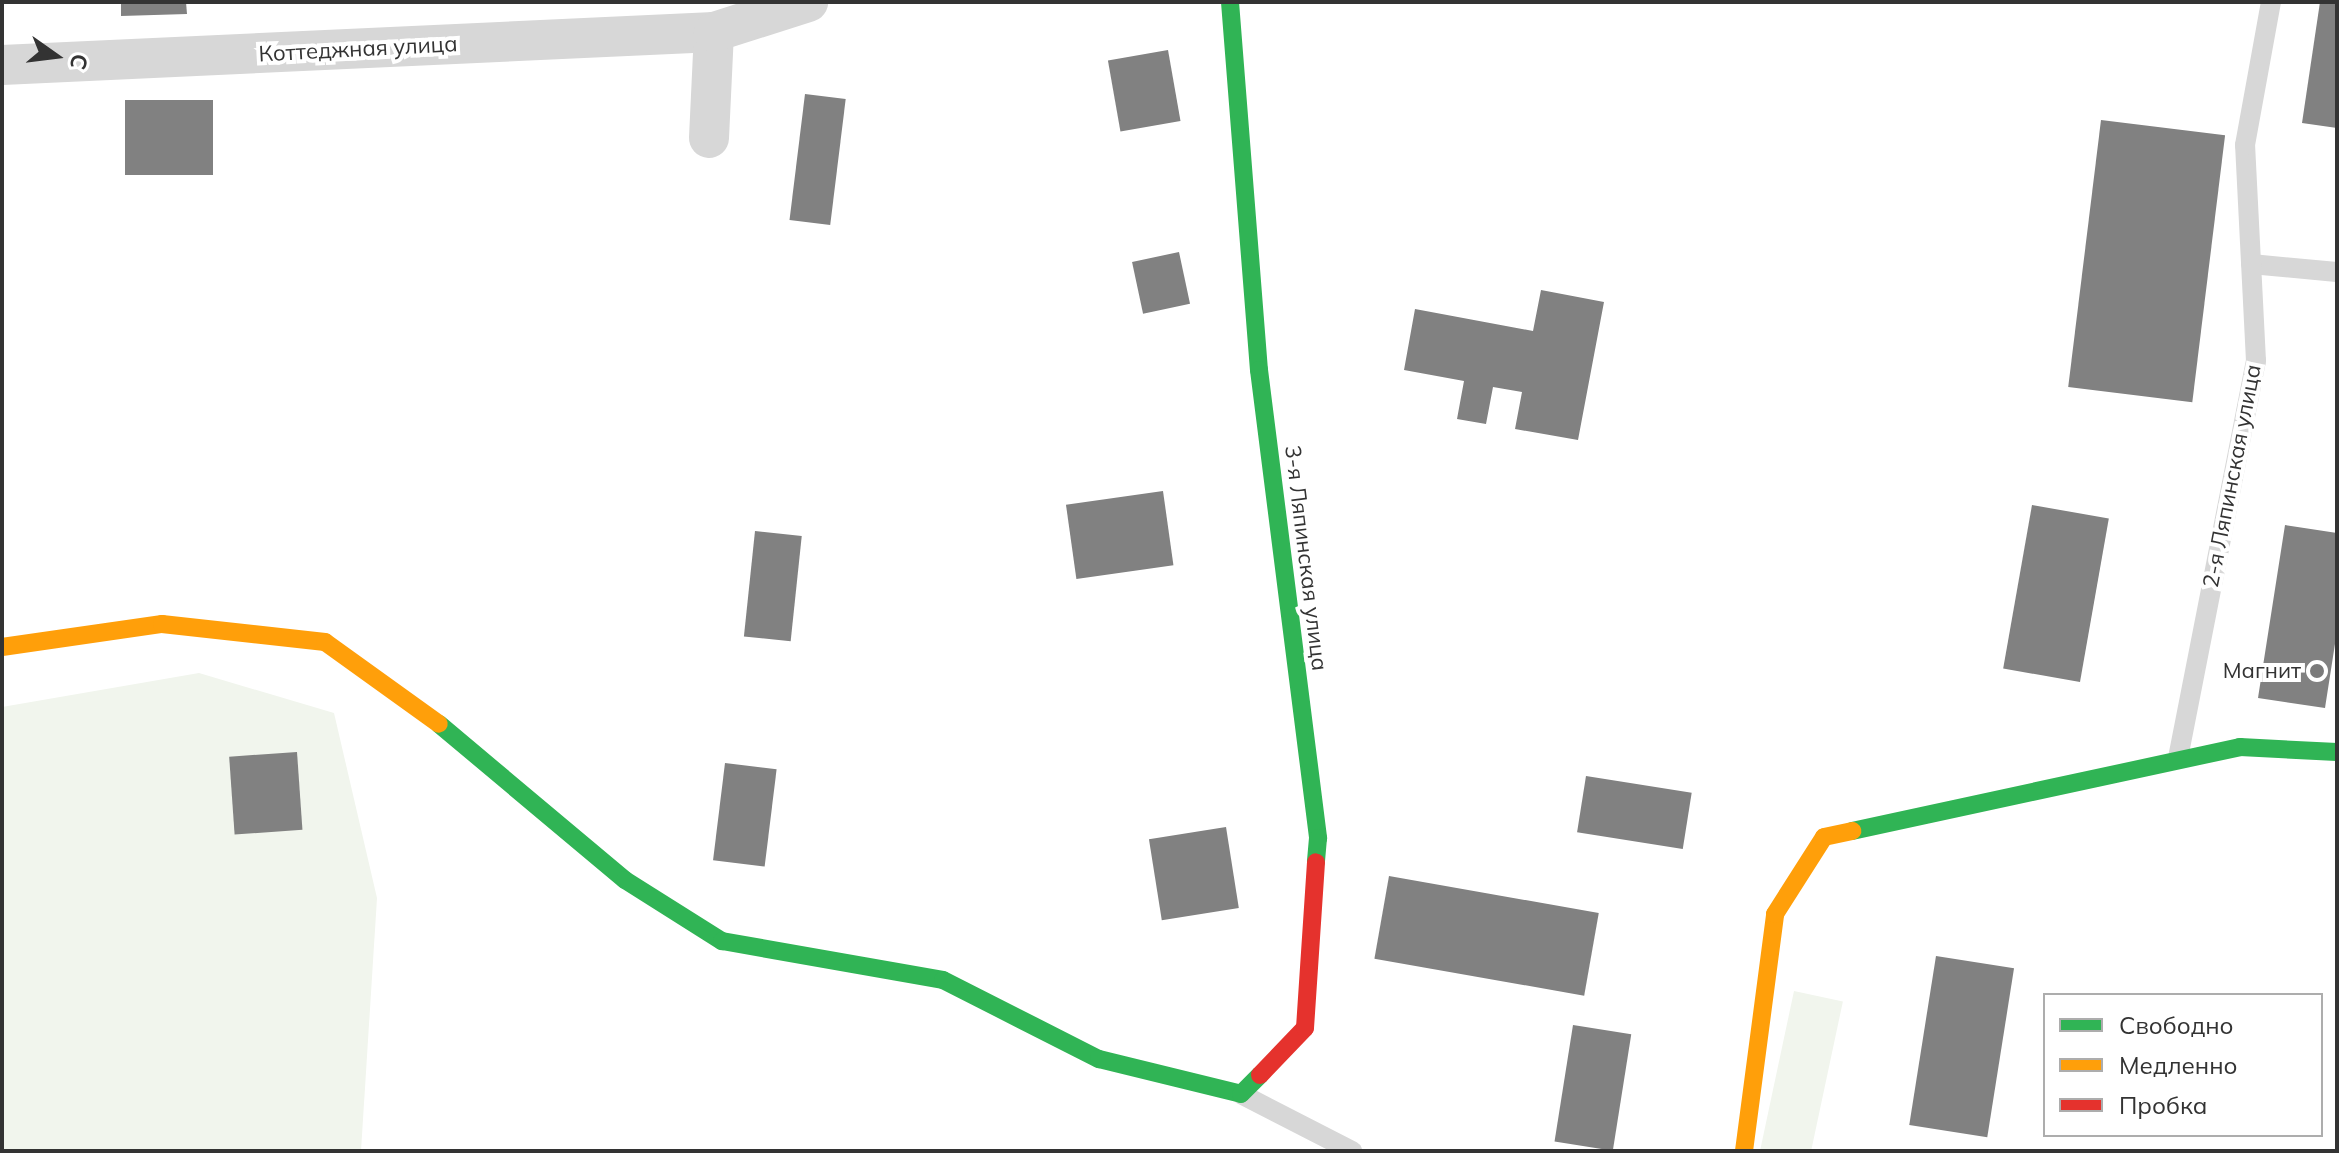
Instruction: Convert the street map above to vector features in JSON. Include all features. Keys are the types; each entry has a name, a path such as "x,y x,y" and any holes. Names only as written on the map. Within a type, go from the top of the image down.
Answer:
{"street":[{"name":"Коттеджная улица","path":"2,65 714,32 808,2"},
{"name":"3-я Ляпинская улица","path":"1230,2 1259,370 1318,838 1305,1028 1241,1094"},
{"path":"709,138 714,32"},
{"path":"2,647 162,624 325,642 454,735 625,880 722,941 943,980 1099,1059 1241,1094"},
{"path":"1744,1151 1775,914 1824,837 2240,747 2337,752"}],"lane":[{"name":"2-я Ляпинская улица","path":"2178,758 2256,361 2245,145 2271,2"},
{"path":"2251,264 2337,272"},
{"path":"1241,1094 1352,1151"}],"shaded area":[{"path":"199,673 334,713 377,898 361,1151 2,1151 2,707"},
{"path":"1794,991 1843,1001 1811,1151 1760,1149"}],"building":[{"path":"121,2 186,2 187,14 121,16"},
{"path":"2320,2 2337,2 2337,128 2302,123"},
{"path":"1168,50 1181,121 1120,131 1108,61"},
{"path":"805,94 846,99 830,225 790,220"},
{"path":"125,100 213,100 213,175 125,175"},
{"path":"2101,120 2225,135 2192,402 2068,387"},
{"path":"1179,252 1190,304 1143,314 1132,262"},
{"path":"1541,290 1604,302 1578,440 1515,429 1522,392 1493,387 1486,424 1457,419 1464,381 1404,370 1415,309 1533,331"},
{"path":"1163,491 1173,565 1076,579 1066,505"},
{"path":"2032,505 2109,519 2080,682 2003,668"},
{"path":"2285,525 2337,533 2337,631 2325,708 2258,698"},
{"path":"755,531 802,536 791,641 744,636"},
{"path":"297,752 302,830 235,835 229,757"},
{"path":"725,763 777,769 765,867 713,860"},
{"path":"1586,776 1692,793 1683,849 1577,832"},
{"path":"1226,827 1239,908 1162,920 1149,839"},
{"path":"1389,876 1599,913 1584,996 1374,959"},
{"path":"1936,956 2014,968 1987,1137 1909,1125"},
{"path":"1573,1025 1631,1034 1613,1151 1555,1142"}],"traffic: fast":[{"path":"1230,2 1259,370 1318,838 1316,862"},
{"path":"439,724 625,880 722,941 943,980 1099,1059 1241,1094 1260,1075"},
{"path":"1852,831 2240,747 2337,752"}],"traffic: slow":[{"path":"2,647 162,624 325,642 439,724"},
{"path":"1744,1151 1775,914 1824,837 1852,831"}],"traffic: jam":[{"path":"1260,1075 1305,1028 1316,862"}],"place":[{"name":"Магнит","path":"2317,671"}]}
